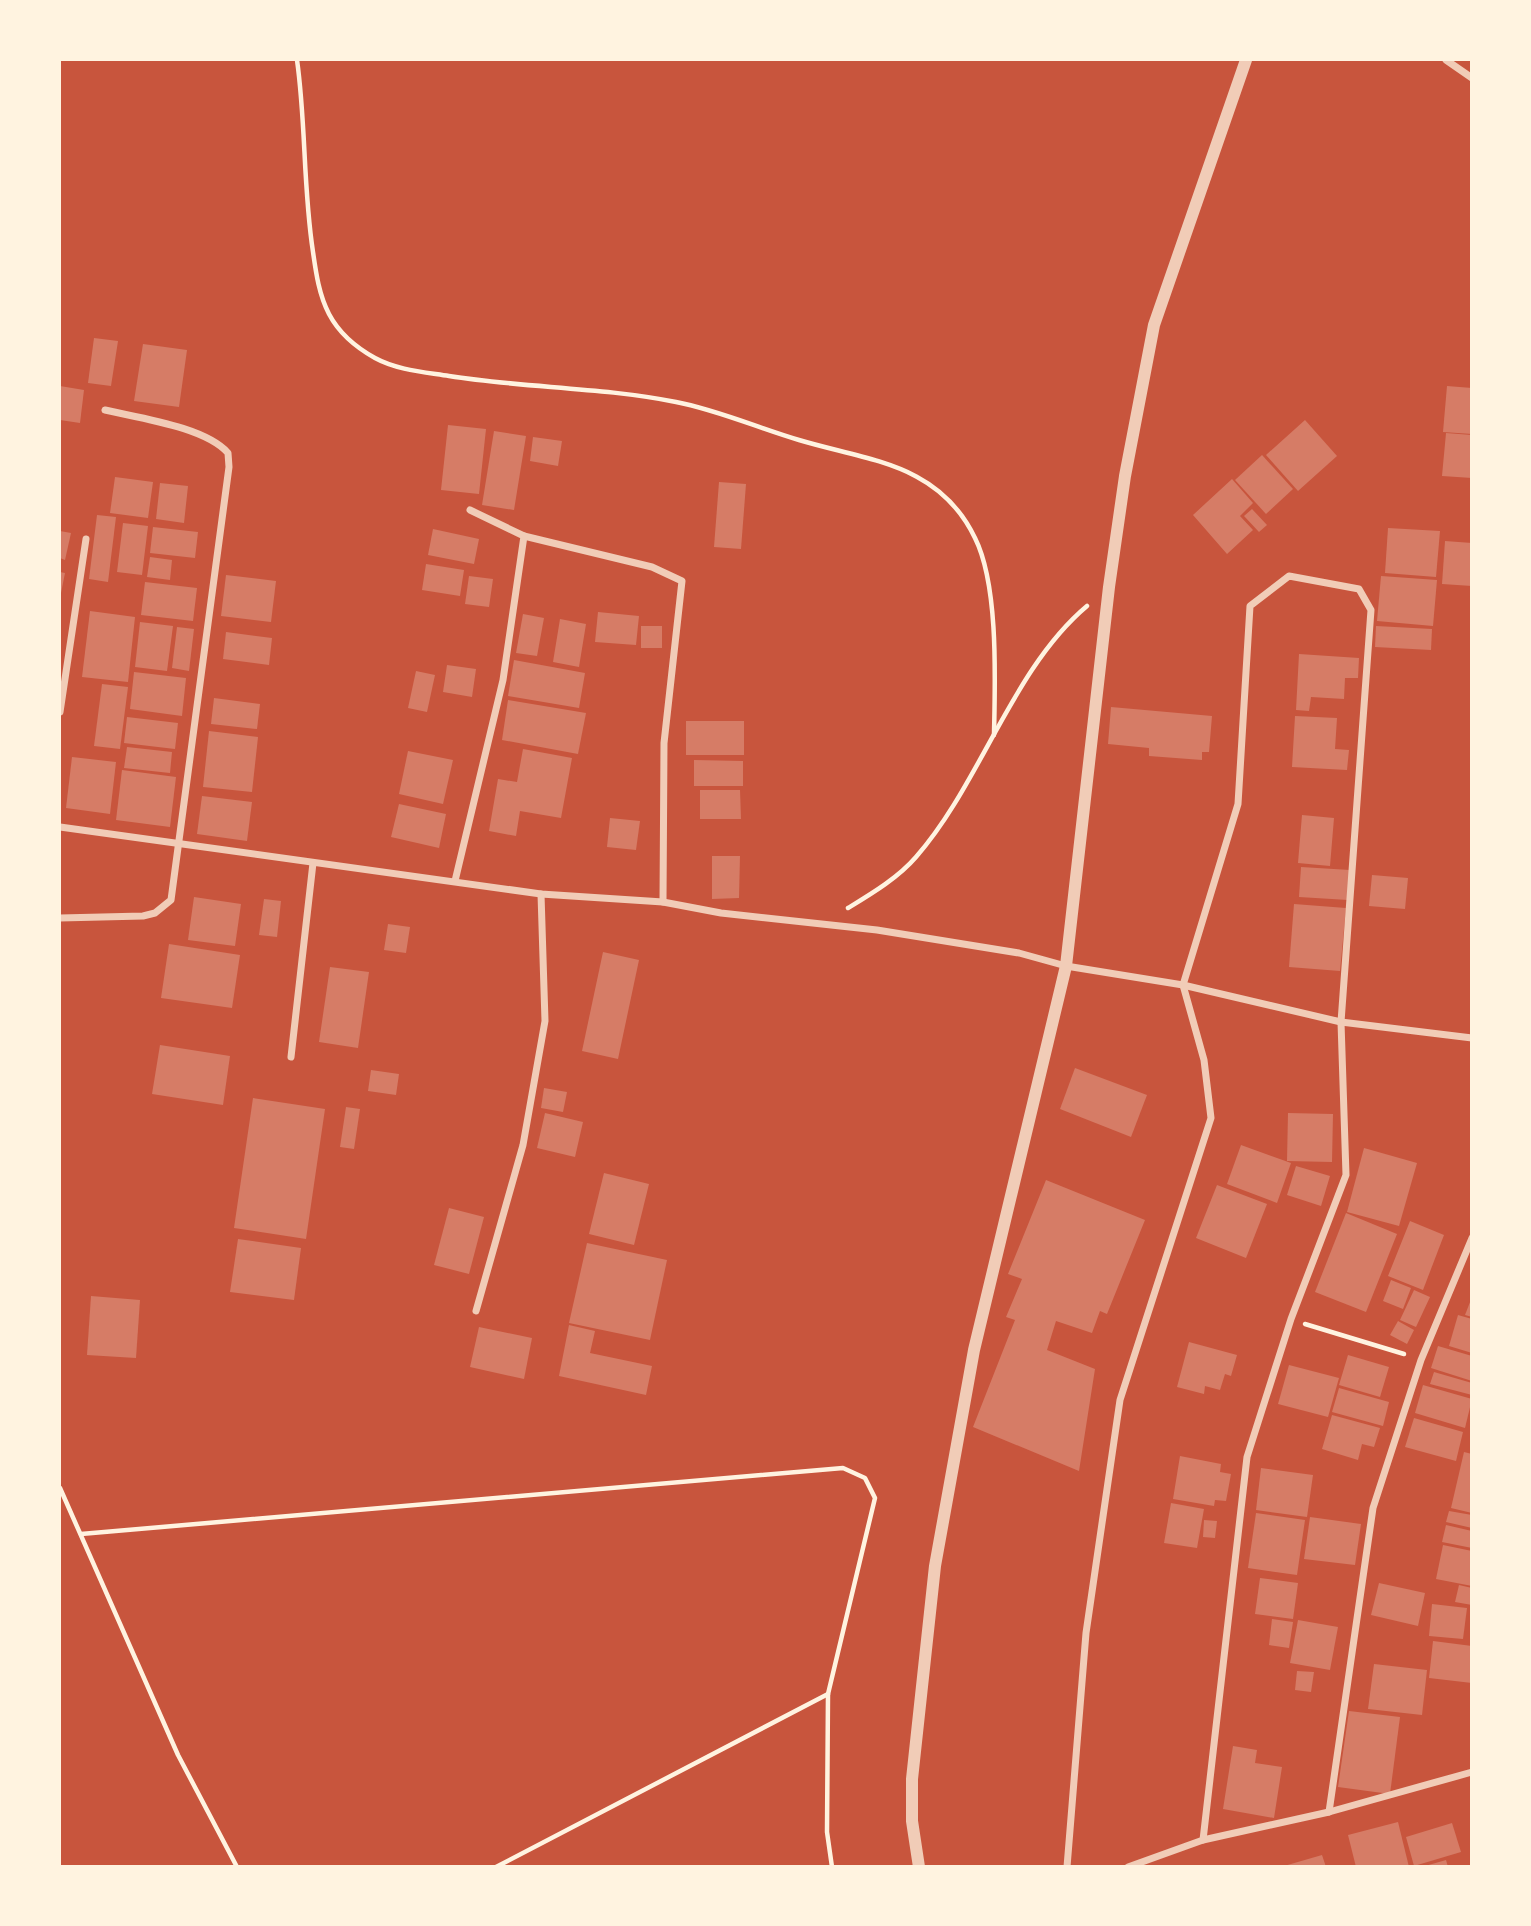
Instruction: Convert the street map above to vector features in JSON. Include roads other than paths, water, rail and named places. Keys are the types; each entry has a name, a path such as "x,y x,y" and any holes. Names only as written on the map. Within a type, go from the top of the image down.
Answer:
{"street":[{"path":"919,1867 912,1821 912,1779 934,1566 974,1350 1066,966 1109,587 1125,476 1154,325 1246,60"},
{"path":"1446,60 1472,78"},
{"path":"60,918 143,916 155,913 171,900 228,453 220,444 204,437 105,410"},
{"path":"470,510 524,536 652,567 682,582 664,743 663,902"},
{"path":"456,881 503,680 524,536"},
{"path":"60,712 86,539"},
{"path":"1068,1867 1086,1633 1120,1400 1210,1118 1204,1060 1184,985 1238,804 1250,606 1289,576 1359,589 1371,610 1341,1022 1346,1175 1291,1320 1247,1457 1203,1840"},
{"path":"60,827 541,894 663,902 721,913 821,924 1019,953 1066,966 1184,985 1341,1022 1472,1038"},
{"path":"291,1057 313,863"},
{"path":"476,1311 523,1145 545,1021 541,894"},
{"path":"1329,1812 1373,1508 1421,1360 1472,1238"},
{"path":"1128,1867 1203,1840 1329,1812 1472,1772"}]}
